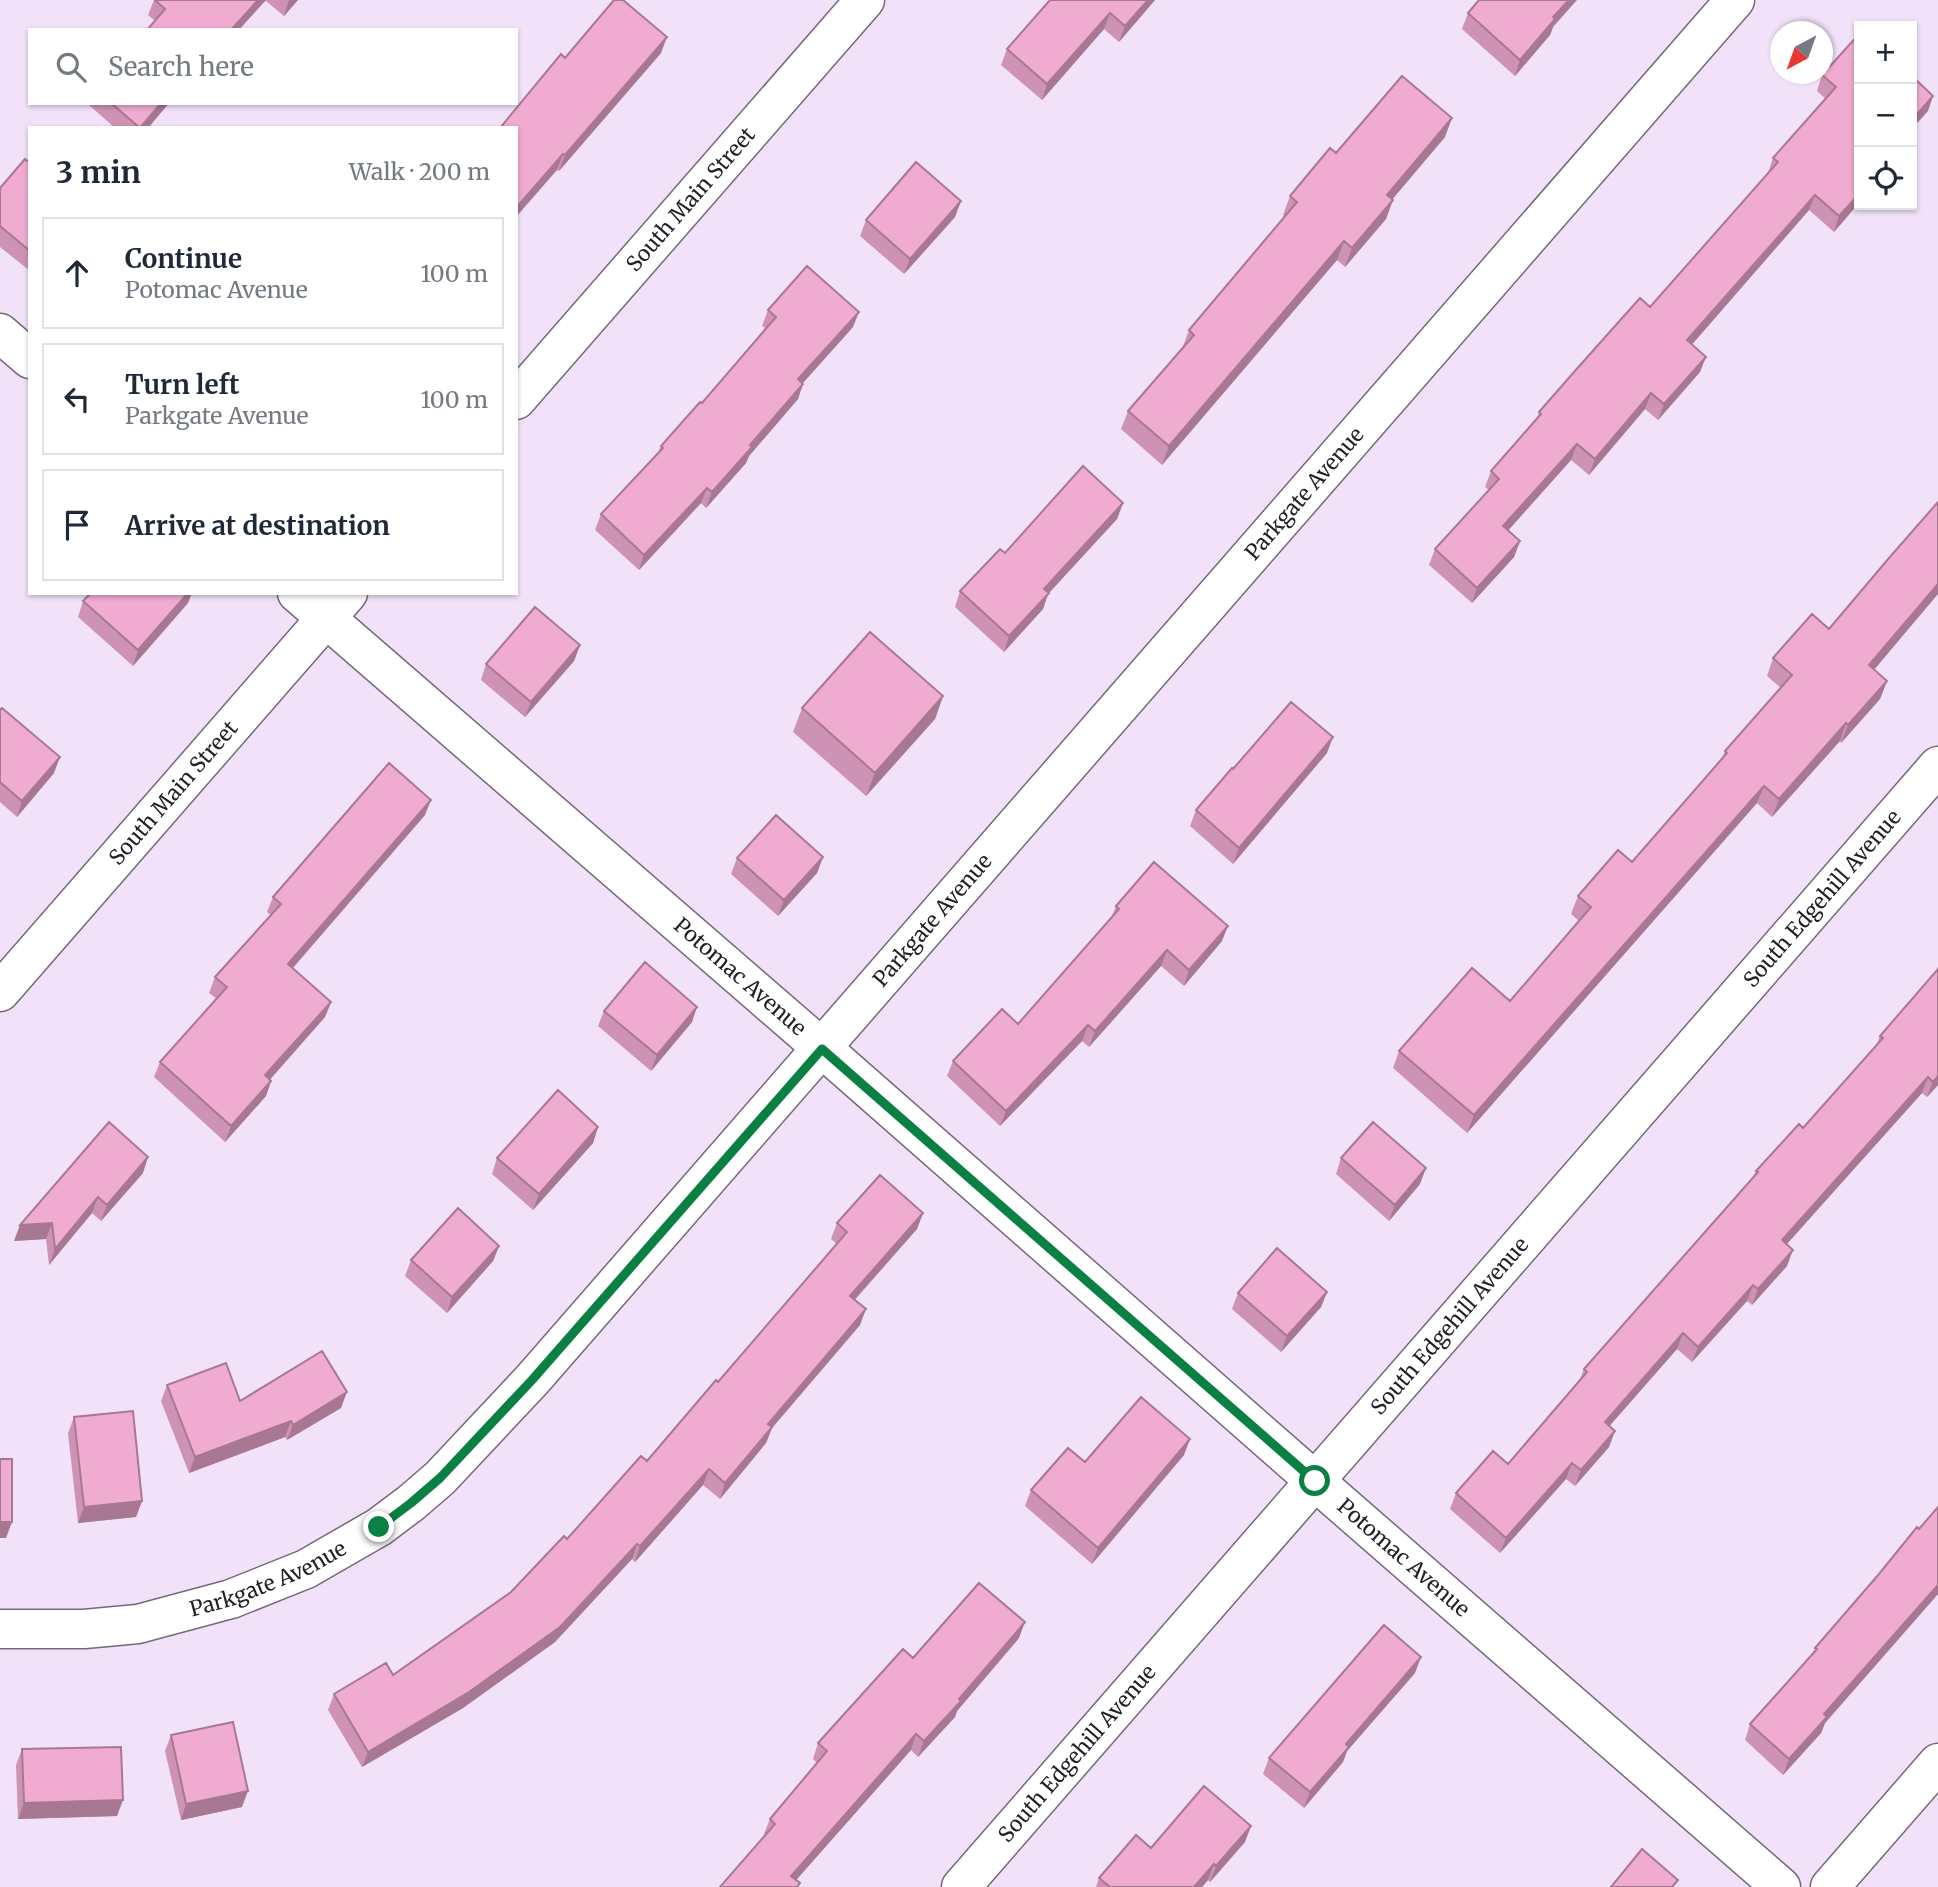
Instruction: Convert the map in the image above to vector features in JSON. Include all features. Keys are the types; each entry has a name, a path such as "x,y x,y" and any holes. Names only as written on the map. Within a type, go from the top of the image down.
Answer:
{"street":[{"name":"South Main Street","path":"518,398 865,0"},
{"name":"Parkgate Avenue","path":"0,1629 84,1629 138,1624 217,1603 306,1569 379,1527 440,1478 523,1390 822,1049 1735,0"},
{"path":"0,333 28,357"},
{"name":"Potomac Avenue","path":"304,595 337,606 822,1049 1781,1887"},
{"name":"South Main Street","path":"0,992 337,606"},
{"name":"South Edgehill Avenue","path":"961,1887 1938,766"},
{"path":"1830,1887 1938,1763"}],"building":[{"path":"155,0 258,0 233,28 149,28 165,9"},
{"path":"614,0 623,0 667,37 518,206 518,126 502,126 561,54 565,58"},
{"path":"1050,0 1148,0 1125,26 1110,13 1047,84 1007,49"},
{"path":"1479,0 1569,0 1520,60 1468,13"},
{"path":"1854,40 1854,200 1839,216 1815,195 1687,340 1706,357 1664,404 1651,393 1595,459 1577,444 1503,526 1520,541 1477,588 1435,549 1499,479 1491,471 1574,372 1640,298 1650,307 1778,162 1773,158 1836,87 1832,84 1833,63"},
{"path":"1402,76 1452,118 1387,195 1393,200 1352,248 1344,241 1169,446 1128,411 1194,335 1189,330 1297,202 1290,196 1330,148 1336,153"},
{"path":"1917,81 1933,96 1917,114"},
{"path":"113,105 159,105 142,126 138,126"},
{"path":"25,159 28,161 28,249 0,226 0,188"},
{"path":"916,162 961,201 910,259 866,220"},
{"path":"807,266 859,312 798,379 803,384 750,445 752,447 712,492 707,488 644,555 601,514 663,448 661,446 776,317 768,310"},
{"path":"1083,466 1123,503 1044,589 1049,593 1009,636 960,591 1000,549 1005,553"},
{"path":"1938,502 1938,584 1869,665 1887,681 1779,799 1764,786 1474,1115 1399,1051 1472,968 1510,1001 1591,907 1578,896 1618,850 1632,862 1792,675 1773,658 1812,614 1829,629"},
{"path":"89,595 186,595 138,650 83,601"},
{"path":"535,607 580,645 531,702 486,664"},
{"path":"870,632 943,696 875,773 802,708"},
{"path":"1291,702 1333,737 1239,848 1196,810"},
{"path":"2,708 60,757 22,801 0,782"},
{"path":"389,763 431,800 288,964 331,1002 265,1075 271,1081 231,1126 160,1062 227,987 215,977 281,904 273,897"},
{"path":"776,815 823,857 784,900 737,858"},
{"path":"1154,862 1228,926 1189,970 1167,950 1095,1031 1088,1025 1006,1111 953,1061 1002,1009 1018,1024 1119,909 1116,906"},
{"path":"645,962 697,1007 657,1055 604,1011"},
{"path":"1938,969 1938,1076 1933,1082 1928,1077 1782,1240 1793,1250 1758,1289 1753,1285 1698,1347 1683,1333 1605,1422 1615,1431 1581,1470 1572,1463 1506,1538 1456,1493 1493,1451 1508,1464 1587,1372 1584,1369 1758,1172 1756,1171 1799,1124 1803,1128 1883,1038 1880,1036"},
{"path":"558,1090 598,1127 539,1194 497,1158"},
{"path":"109,1122 148,1157 107,1205 98,1197 55,1249 52,1223 20,1225"},
{"path":"1373,1122 1426,1168 1395,1205 1341,1158"},
{"path":"880,1175 923,1213 850,1296 866,1309 768,1424 772,1427 725,1483 709,1469 640,1546 637,1544 560,1627 469,1692 368,1752 334,1694 386,1663 393,1675 511,1592 564,1536 567,1539 641,1456 647,1461 847,1232 837,1223"},
{"path":"458,1208 499,1246 452,1297 411,1260"},
{"path":"1277,1248 1327,1292 1287,1336 1238,1293"},
{"path":"322,1351 347,1392 293,1425 291,1421 195,1457 167,1385 226,1363 240,1401"},
{"path":"1141,1397 1190,1439 1098,1548 1031,1490 1068,1448 1085,1462"},
{"path":"133,1411 142,1501 84,1507 74,1417"},
{"path":"0,1459 12,1459 12,1522 0,1522"},
{"path":"1938,1507 1938,1585 1824,1714 1827,1717 1789,1759 1750,1724 1817,1649 1815,1648 1917,1527 1919,1529"},
{"path":"979,1583 1025,1622 959,1699 961,1701 924,1741 916,1734 791,1876 800,1883 797,1887 720,1887 775,1824 770,1819 827,1751 818,1743 903,1649 913,1658"},
{"path":"1384,1625 1421,1657 1346,1744 1349,1747 1310,1792 1269,1758"},
{"path":"233,1722 248,1791 186,1804 171,1735"},
{"path":"121,1747 123,1800 24,1803 22,1749"},
{"path":"1204,1786 1251,1826 1194,1887 1110,1887 1099,1878 1136,1835 1151,1848"},
{"path":"1642,1849 1678,1880 1672,1887 1611,1887"}],"route":[{"path":"379,1527 440,1478 532,1380 822,1049 1315,1481"}]}
